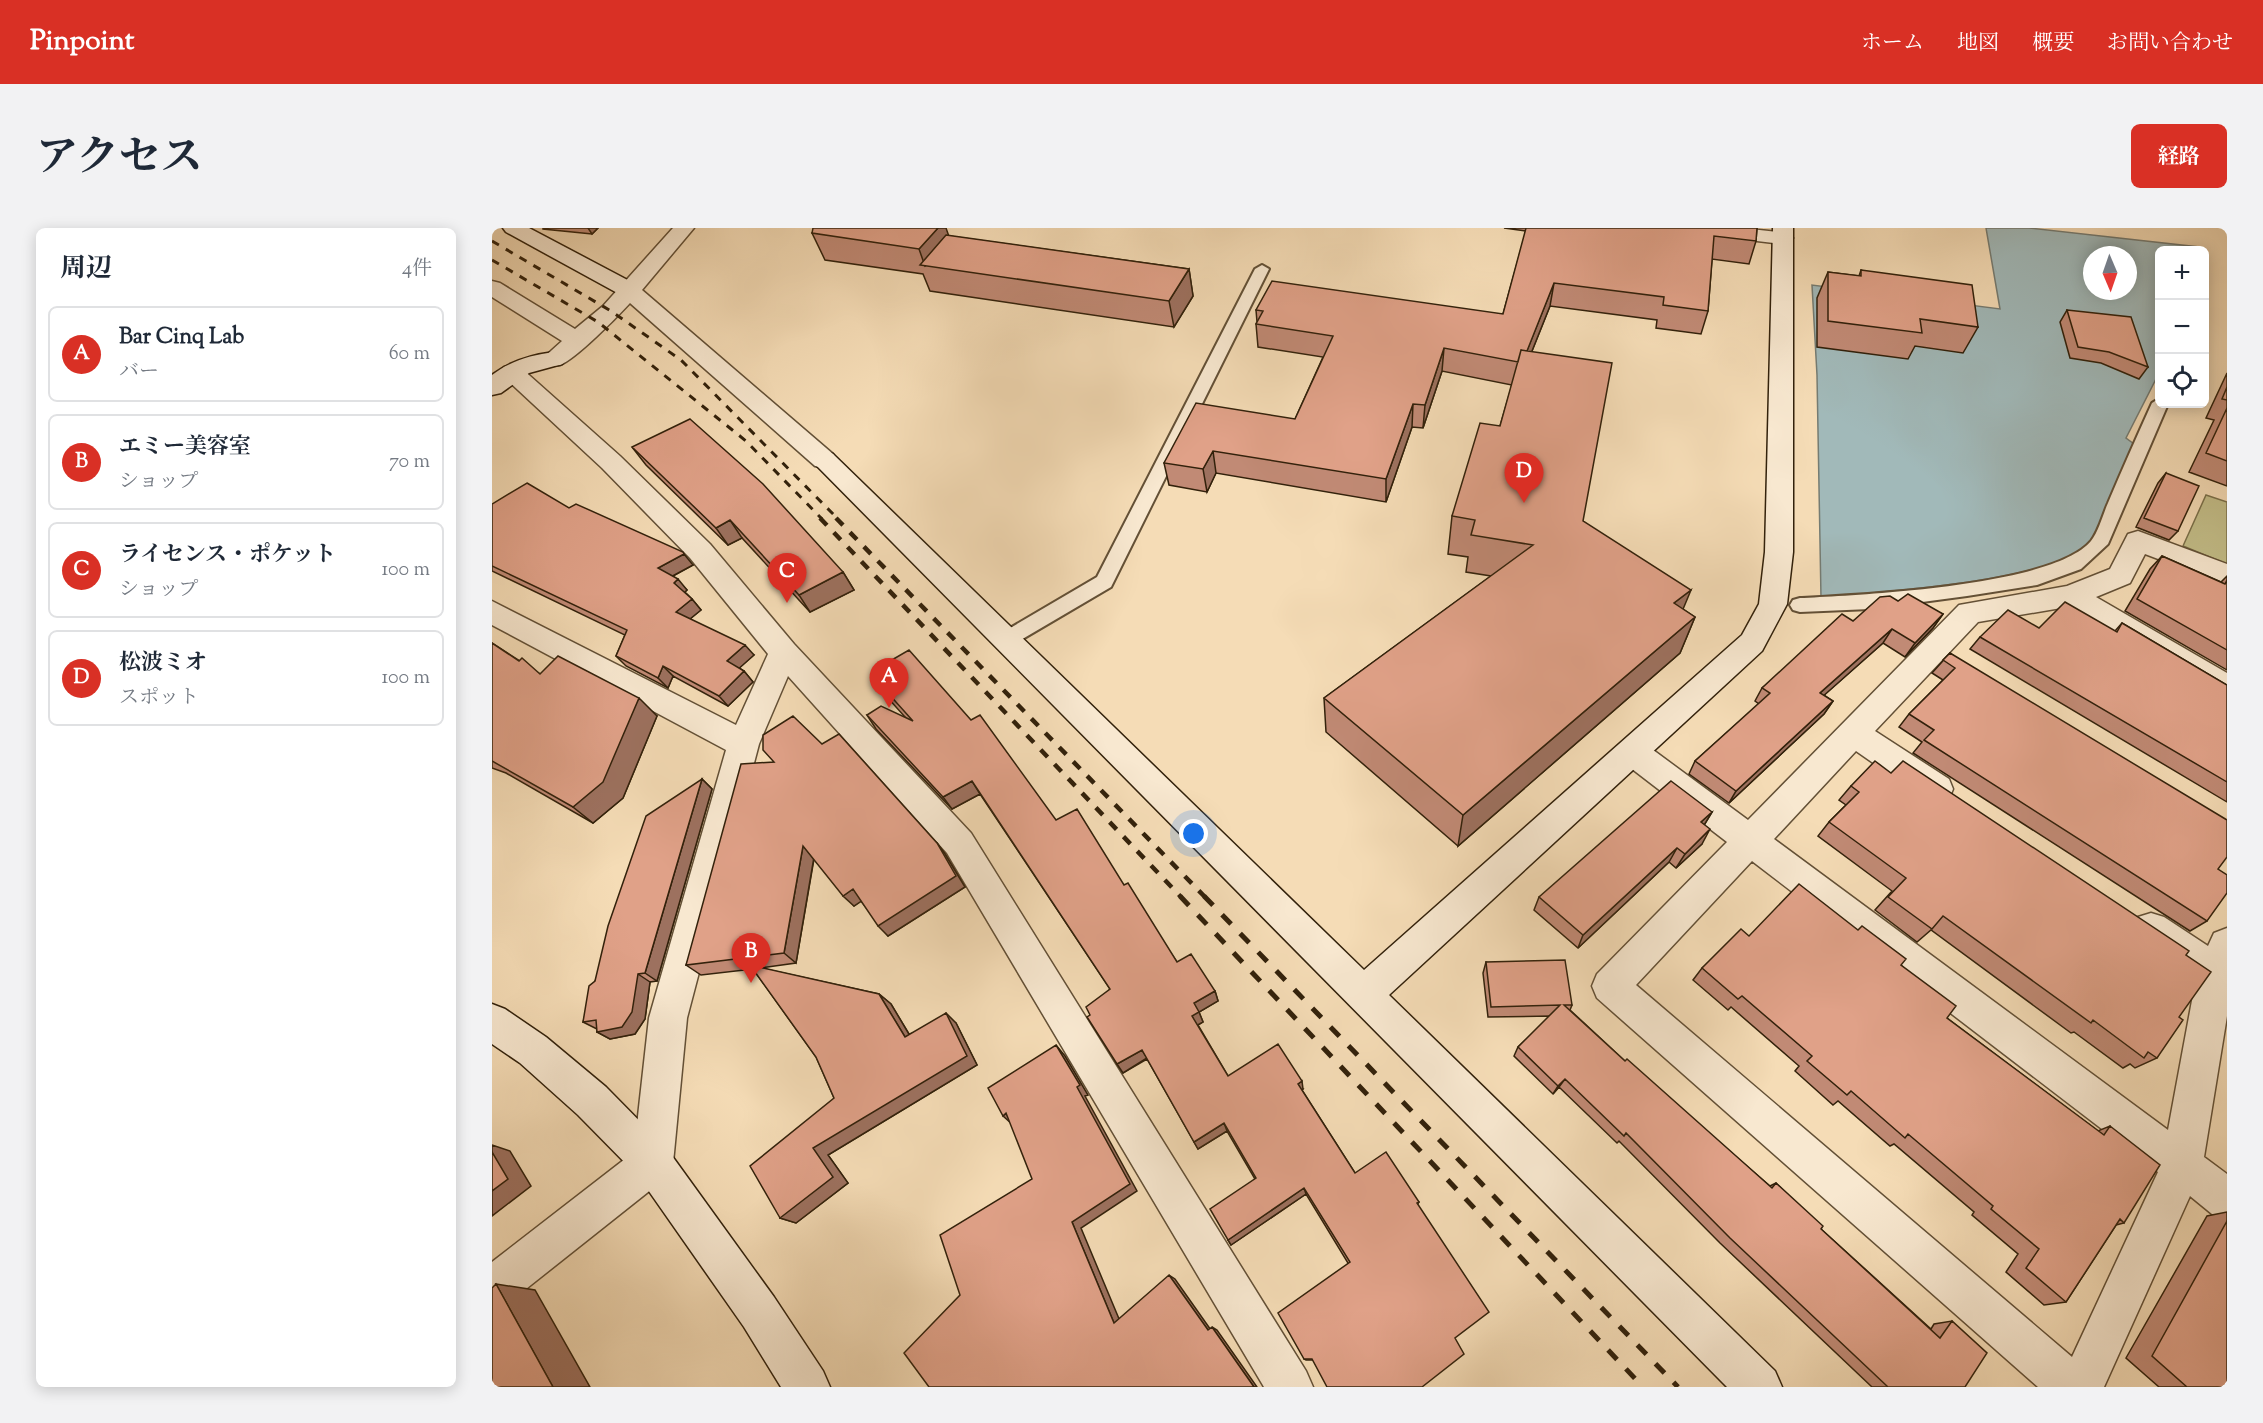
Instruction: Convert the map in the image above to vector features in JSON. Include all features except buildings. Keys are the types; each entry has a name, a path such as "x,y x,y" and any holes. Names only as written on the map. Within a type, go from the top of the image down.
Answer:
{"street":[{"path":"513,228 629,290 824,460 1760,1387"},
{"path":"684,228 629,290 578,341 554,359 537,361 502,380 611,462 700,551 784,652 959,843 1290,1387"},
{"path":"1365,994 1634,753 1752,643 1773,604 1779,552 1783,233 1698,228"},
{"path":"492,288 578,341"},
{"path":"2072,1387 1610,986 1854,733 1947,653 1969,613 2071,596 2120,576 2138,541 2227,575"},
{"path":"2071,596 2227,688"},
{"path":"492,612 743,744"},
{"path":"492,1289 653,1163 668,1018 743,744 784,652"},
{"path":"1854,733 1961,804"},
{"path":"1634,753 2227,1199"},
{"path":"2080,1387 2182,1167 2223,966 2128,914"},
{"path":"492,1022 533,1050 592,1101 653,1163 759,1312 807,1387"}],"lane":[{"path":"1007,639 1104,582 1262,269"},
{"path":"1800,604 1870,602 1967,589 2037,578 2074,564 2098,544 2158,408"}],"shaded area":[{"path":"2206,495 2227,502 2227,564 2183,546"}],"water":[{"path":"1986,228 2029,228 2190,246 2155,246 2155,381 2126,438 2134,444 2107,511 2088,544 2069,557 2040,568 2003,576 1962,583 1821,598 1817,375 1812,285 2000,309"}],"railway":[{"path":"492,241 611,311 681,360 838,519"},
{"path":"492,260 598,322 746,441 822,519"},
{"path":"820,518 1181,897"},
{"path":"836,518 1205,897"},
{"path":"1180,896 1643,1387"},
{"path":"1204,896 1678,1387"}],"place":[{"name":"松波ミオ","path":"1524,503"},
{"name":"ライセンス・ポケット","path":"787,603"},
{"name":"Bar Cinq Lab","path":"889,708"},
{"name":"エミー美容室","path":"751,983"}]}
